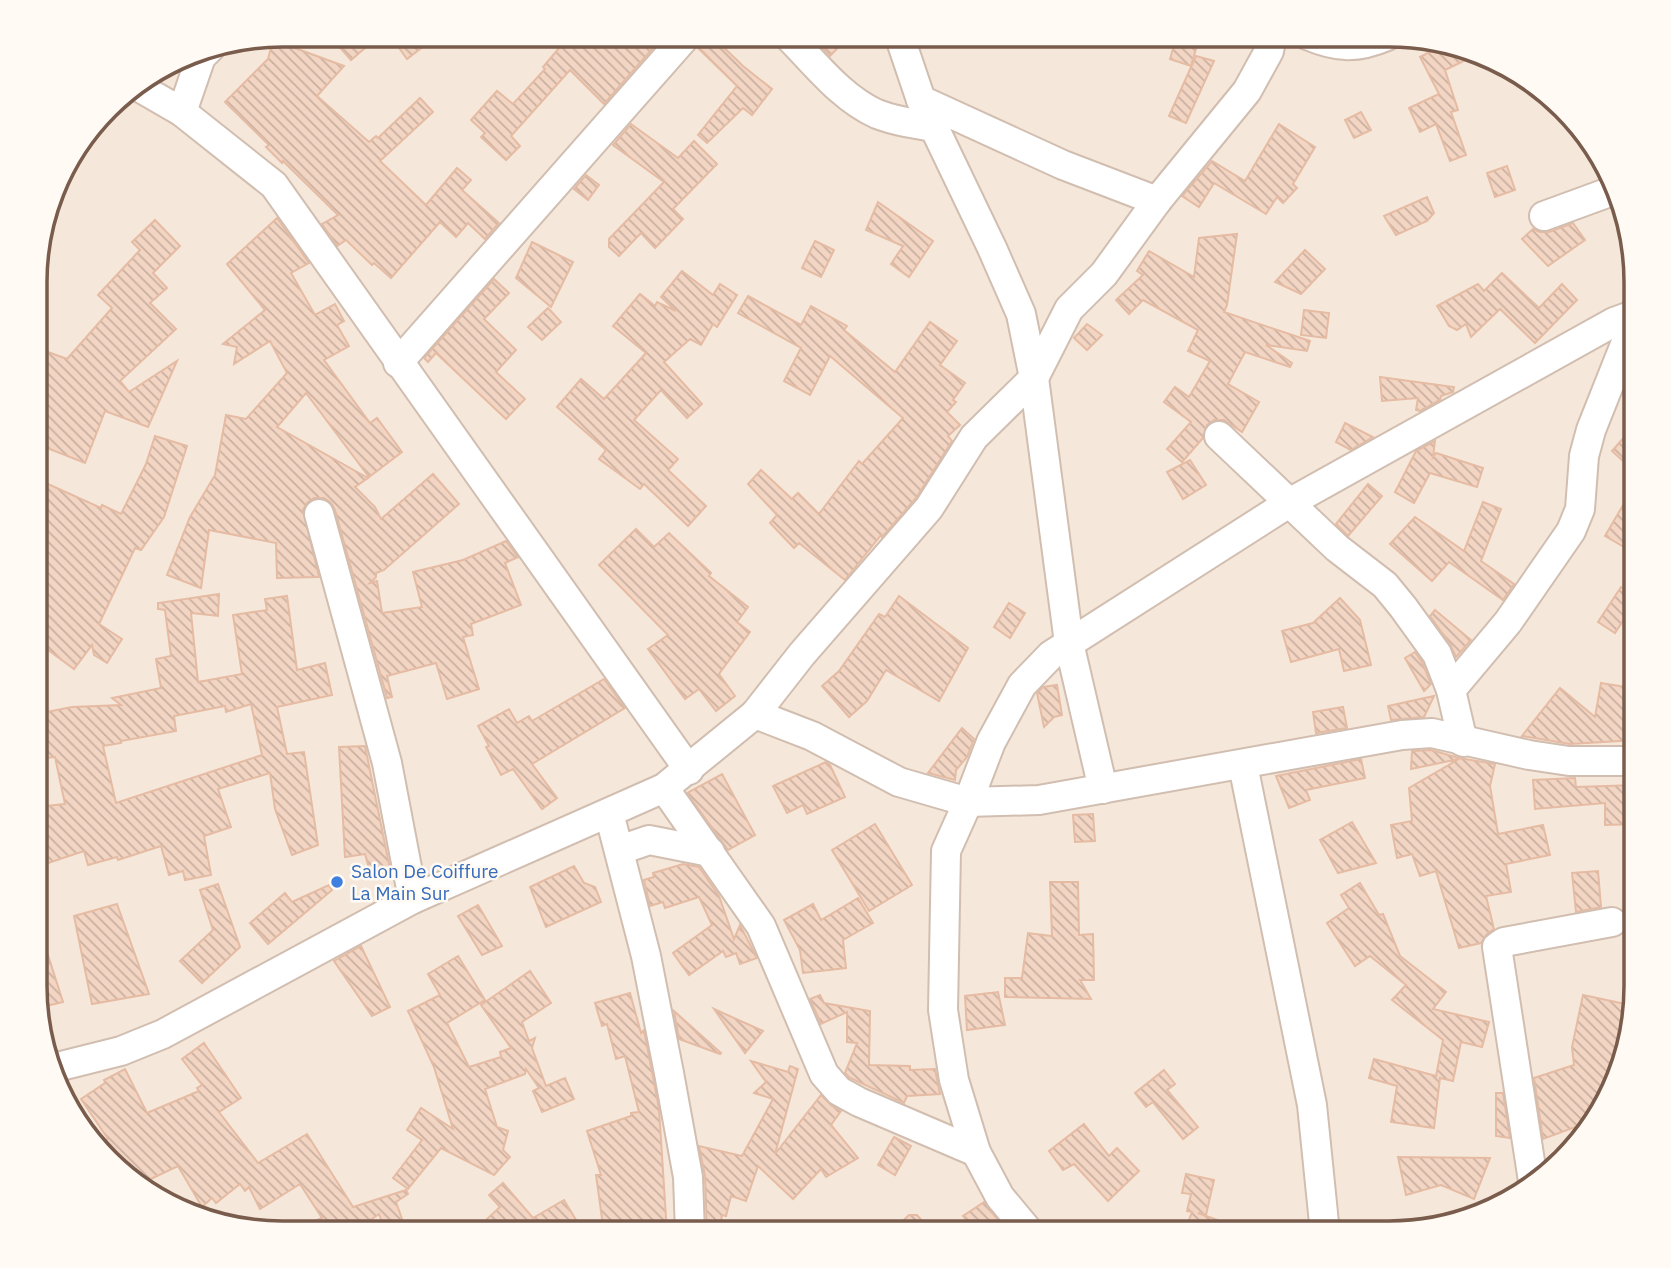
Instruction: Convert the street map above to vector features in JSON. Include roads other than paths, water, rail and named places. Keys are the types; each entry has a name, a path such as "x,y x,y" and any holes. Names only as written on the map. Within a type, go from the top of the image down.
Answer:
{"street":[{"path":"398,363 676,48"},
{"path":"801,48 850,99 875,113 898,121 934,127"},
{"path":"903,48 921,100 1021,314 1034,378 1069,643 1103,789"},
{"path":"62,1066 121,1051 163,1034 413,899 664,788 689,770 755,714 802,653 929,508 974,437 1034,378 1069,309 1104,274 1157,201 1247,91 1270,48"},
{"path":"182,112 199,63"},
{"path":"146,92 182,112 274,185 689,770"},
{"path":"921,100 1063,165 1157,201"},
{"path":"1544,216 1606,193"},
{"path":"1020,1221 1000,1197 976,1152 954,1080 943,1010 946,851 991,742 1023,685 1051,655 1289,503 1624,319"},
{"path":"1451,690 1508,622 1571,531 1580,509 1584,456 1591,430 1624,347"},
{"path":"1219,436 1337,548 1385,586 1437,654 1451,690 1463,742"},
{"path":"319,514 387,763 413,899"},
{"path":"755,714 812,736 899,782 968,802 1039,800 1402,735 1433,733 1463,742 1569,761 1623,761"},
{"path":"1243,765 1312,1105 1324,1221"},
{"path":"664,788 761,926 824,1074 839,1091 859,1102 976,1152"},
{"path":"609,813 646,957 669,1073 688,1177 690,1220"},
{"path":"620,850 649,840 710,852"},
{"path":"1532,1172 1497,947 1504,942 1612,922"}],"place":[{"name":"Salon De Coiffure La Main Sur","path":"337,882"}]}
